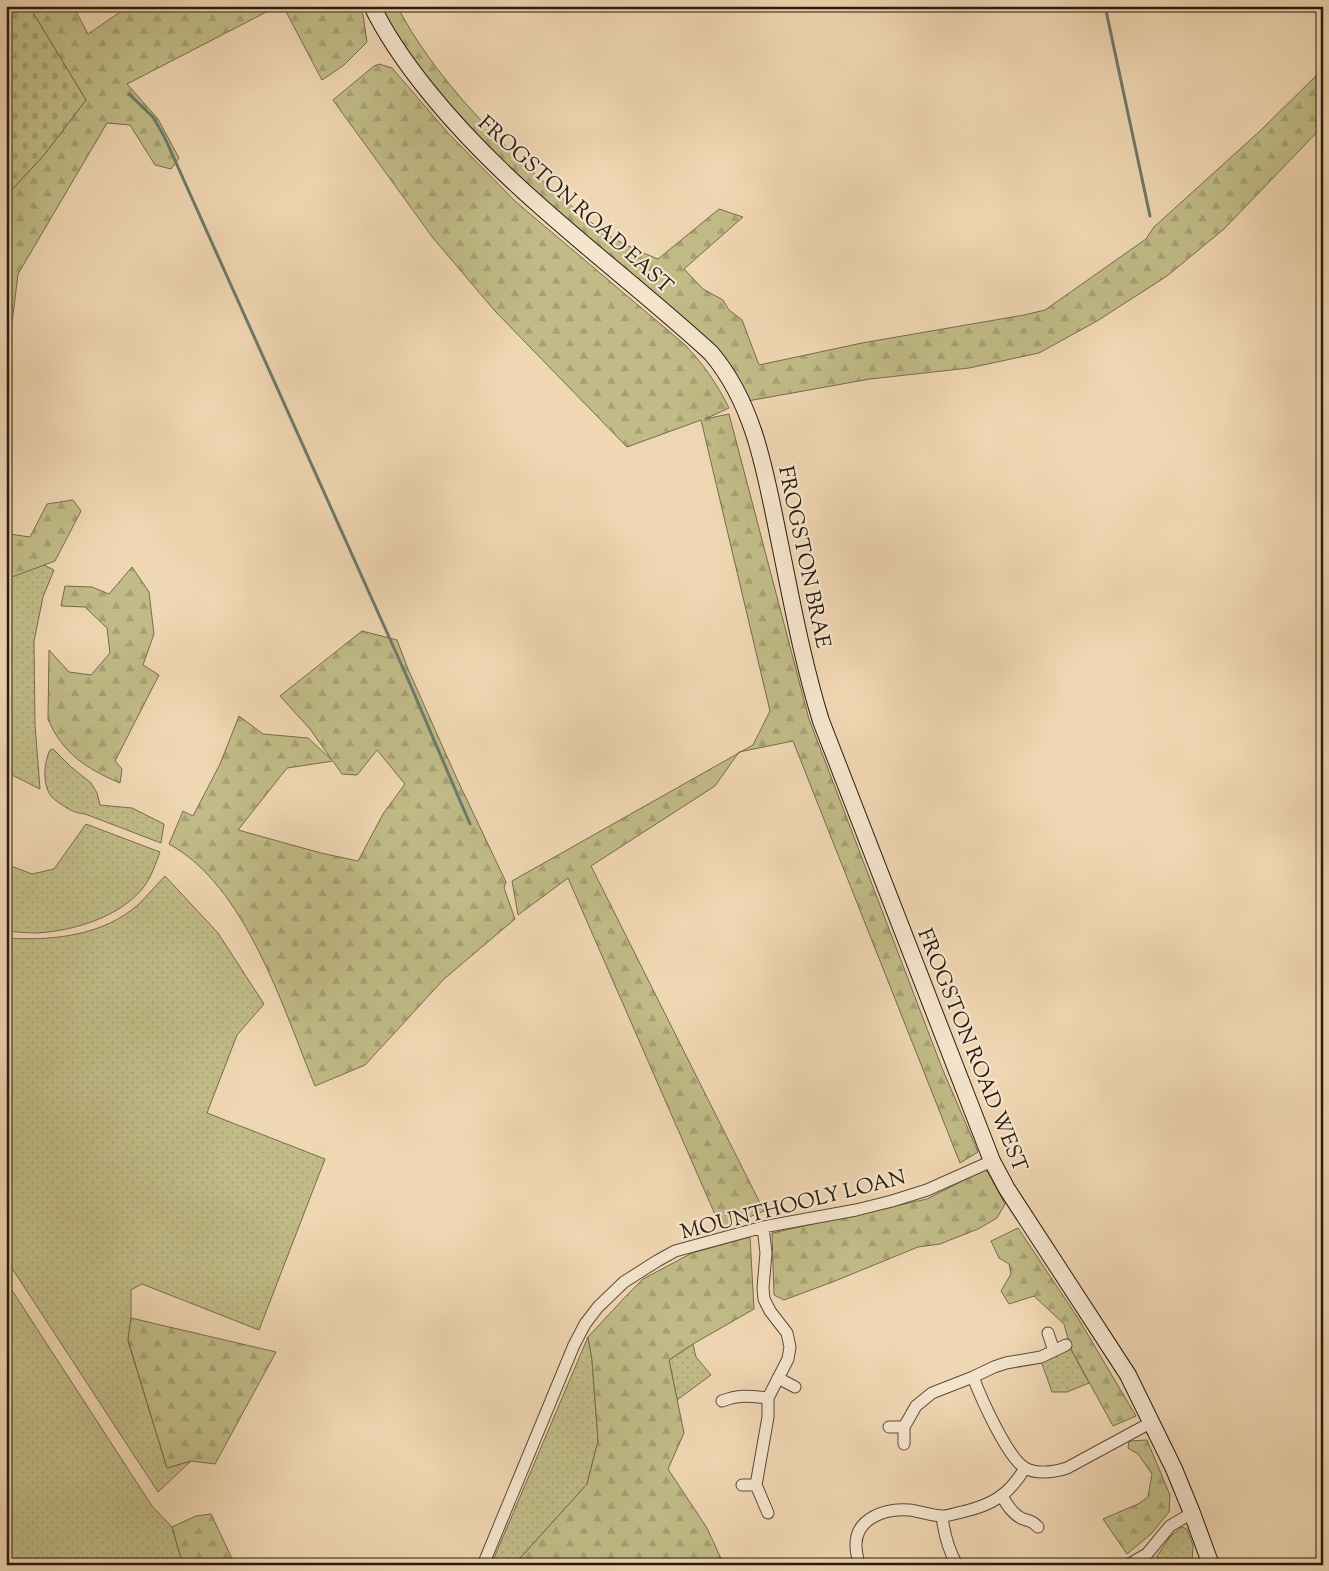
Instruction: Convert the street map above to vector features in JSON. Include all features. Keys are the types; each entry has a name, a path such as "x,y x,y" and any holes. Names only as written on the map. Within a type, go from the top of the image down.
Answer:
{"main road":[{"name":"FROGSTON ROAD EAST","path":"372,6 389,37 414,75 472,142 559,223 711,353 723,367 742,402"},
{"name":"FROGSTON BRAE","path":"742,402 763,461 801,641 822,721"},
{"name":"FROGSTON ROAD WEST","path":"822,721 992,1161 1007,1189 1128,1375 1152,1422 1192,1513 1211,1565"}],"street":[{"name":"MOUNTHOOLY LOAN","path":"483,1565 574,1345 585,1324 598,1307 624,1282 675,1251 763,1228 892,1201 927,1190 992,1161"},
{"path":"763,1228 766,1253 764,1299 770,1311 787,1333 790,1347 788,1359 768,1398 768,1417 756,1485 768,1513"},
{"path":"1048,1333 1054,1351"},
{"path":"904,1444 904,1427 916,1406 932,1393 1006,1363 1041,1357 1066,1345"},
{"path":"778,1378 796,1387"},
{"path":"972,1378 994,1424 1025,1468 1038,1471 1057,1471 1152,1422"},
{"path":"722,1401 735,1396 747,1395 768,1398"},
{"path":"889,1426 904,1427"},
{"path":"859,1565 855,1545 858,1533 871,1517 889,1511 909,1510 942,1516 989,1504 1011,1489 1025,1468"},
{"path":"742,1485 756,1485"},
{"path":"1002,1496 1013,1512 1022,1518 1032,1521 1038,1527"},
{"path":"1128,1565 1148,1554 1170,1526 1192,1513"},
{"path":"942,1516 943,1530 947,1542 959,1561"},
{"path":"1015,1528 1022,1518"}],"green space":[{"path":"6,6 29,6 86,100 44,155 6,196"},
{"path":"29,6 73,6 88,34 129,6 278,6 127,84 158,119 179,158 171,169 155,165 130,125 107,123 18,274 10,339 6,346 6,196 44,155 86,100"},
{"path":"283,6 359,6 363,15 367,42 344,65 322,80"},
{"path":"372,6 397,6 428,57 467,105 510,151 590,222 613,238 658,259 719,209 743,217 684,269 703,289 723,300 729,310 742,320 759,365 862,343 1045,310 1146,239 1154,227 1260,131 1323,69 1323,126 1224,229 1167,276 1097,321 1039,353 969,368 870,379 742,402 733,384 495,166"},
{"path":"379,64 392,68 448,133 516,202 684,344 703,366 729,408 705,419 729,414 809,719 942,1068 978,1152 960,1163 793,741 741,751 753,745 770,711 701,420 627,447 494,310 433,238 333,100 374,66"},
{"path":"73,500 81,511 55,561 12,577 6,573 6,537 10,534 30,537 47,504"},
{"path":"6,547 54,570 43,597 34,641 35,725 40,789 6,772"},
{"path":"132,567 149,592 154,634 143,665 159,675 115,761 122,769 120,783 86,766 68,750 54,731 48,719 49,650 69,672 91,675 110,653 107,628 85,607 61,606 65,586 92,587 109,594"},
{"path":"362,631 397,640 457,779 506,882 504,888 515,919 444,979 365,1065 315,1086 275,986 241,918 220,889 196,863 169,844 183,811 193,816 220,764 239,716 263,734 308,738 332,760 310,729 280,696","holes":["377,750 405,784 383,814 358,861 321,853 238,830 287,768 333,761 342,774 357,775"]},
{"path":"53,749 91,783 97,793 100,805 132,808 164,824 161,843 73,811 54,799 48,791 45,779 48,755 50,750"},
{"path":"738,753 715,786 591,866 764,1211 721,1228 568,878 518,915 512,881"},
{"path":"86,824 160,852 150,877 141,890 130,901 116,910 85,924 52,932 25,933 6,931 6,864 32,874 54,869"},
{"path":"165,876 218,933 264,1004 237,1035 207,1113 325,1159 259,1330 142,1284 131,1290 131,1318 128,1341 167,1468 191,1461 158,1492 6,1259 6,938 59,937 93,930 125,915 139,904"},
{"path":"986,1169 1005,1204 997,1218 978,1229 940,1244 918,1247 784,1300 774,1295 772,1233 927,1199"},
{"path":"1018,1228 1078,1318 1136,1416 1113,1426 1071,1349 1064,1324 1034,1296 1009,1304 1001,1291 1011,1274 1009,1264 999,1258 991,1241"},
{"path":"750,1237 754,1309 669,1360 684,1433 668,1469 707,1528 724,1565 514,1565 587,1484 598,1441 592,1360 588,1337 643,1279 692,1253"},
{"path":"6,1281 152,1506 172,1527 183,1565 6,1565"},
{"path":"131,1318 276,1352 215,1464 191,1461 167,1468 128,1340"},
{"path":"588,1337 592,1360 598,1441 587,1484 514,1565 491,1565"},
{"path":"693,1344 696,1357 711,1375 677,1400 669,1360"},
{"path":"1071,1349 1089,1383 1067,1392 1052,1392 1041,1361"},
{"path":"1147,1440 1170,1495 1169,1512 1151,1534 1127,1554 1103,1519 1138,1504 1148,1497 1152,1474 1138,1454 1128,1448 1129,1441"},
{"path":"211,1514 235,1565 183,1565 172,1527 196,1516"},
{"path":"1182,1527 1187,1529 1193,1545 1192,1565 1159,1565 1157,1556 1170,1537"}],"waterway":[{"path":"1105,6 1150,216"},
{"path":"129,94 153,117 164,136 407,677 470,824"}]}
